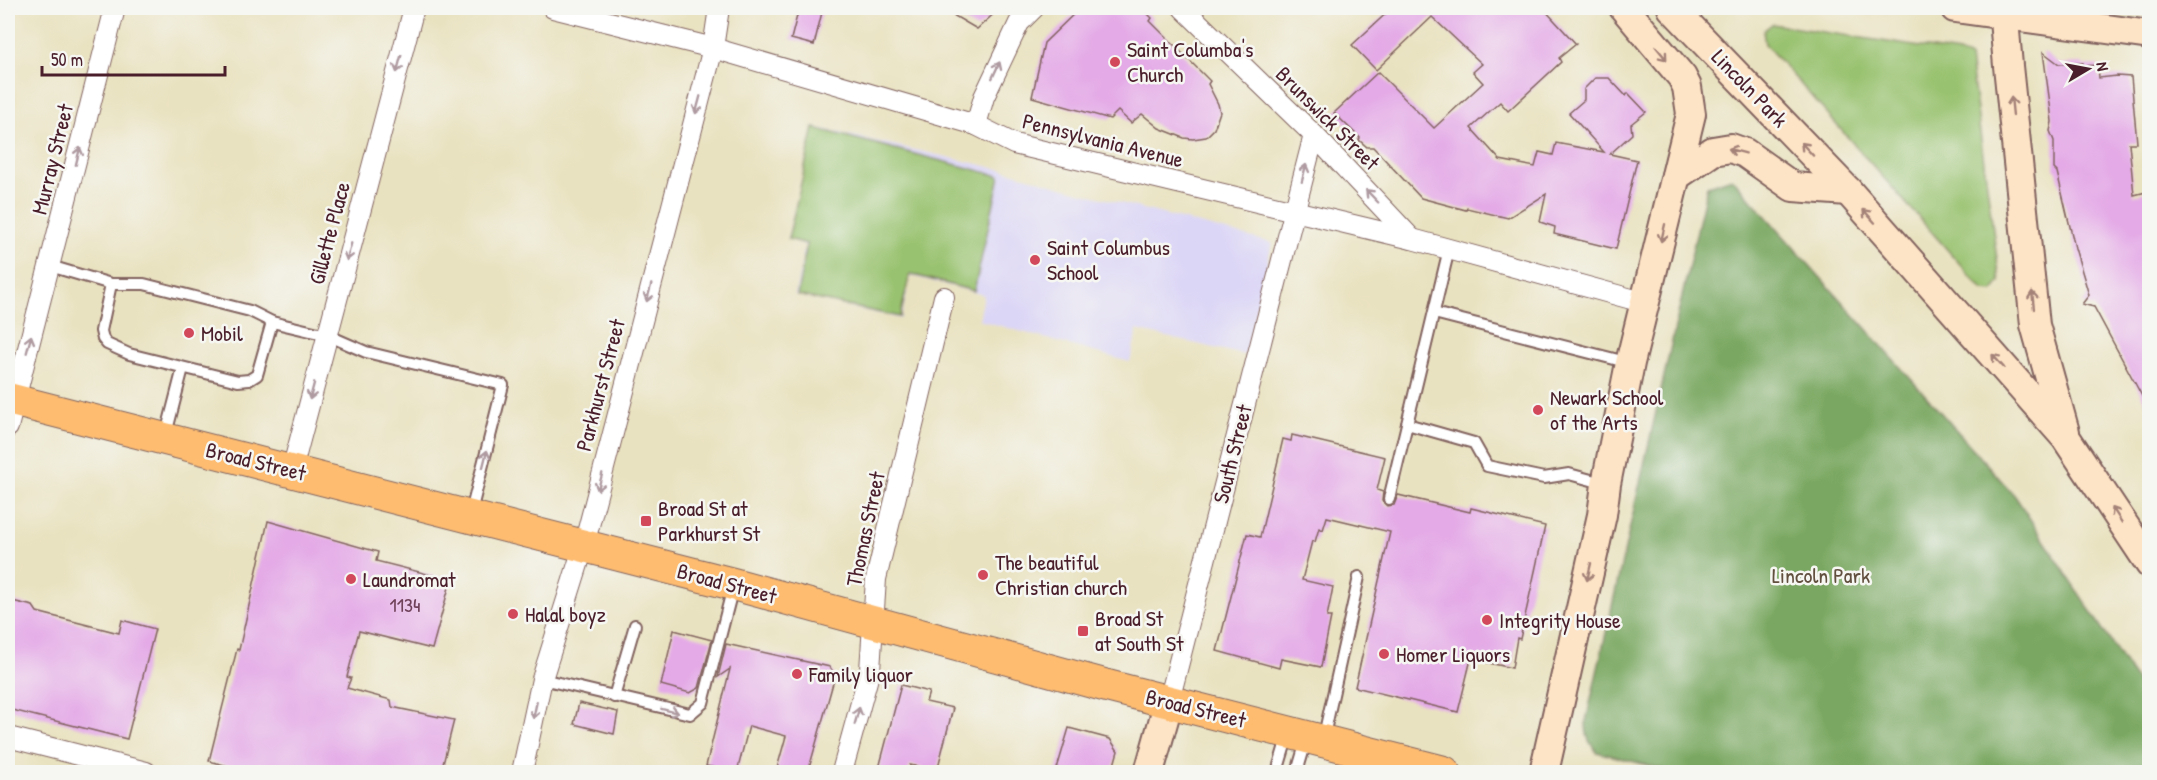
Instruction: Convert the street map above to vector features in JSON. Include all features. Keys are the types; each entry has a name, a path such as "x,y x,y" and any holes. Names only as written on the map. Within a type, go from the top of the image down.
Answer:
{"main road":[{"name":"Lincoln Park","path":"1544,772 1602,515 1630,363 1691,114 1687,87 1682,77 1624,8"},
{"name":"Lincoln Park","path":"1672,8 1848,191 2066,438 2150,564"},
{"path":"1955,8 2003,11 2150,35"},
{"name":"Lincoln Park","path":"2003,11 2036,325 2066,438"},
{"path":"1676,176 1713,151 1731,148 1745,153 1793,187 1848,191"},
{"name":"Broad Street","path":"10,409 165,438 733,584 1009,660 1306,736 1431,771"},
{"name":"South Street","path":"1149,772 1169,701"}],"street":[{"name":"Murray Street","path":"10,409 50,266 115,8"},
{"name":"Gillette Place","path":"292,471 414,8"},
{"name":"Pennsylvania Avenue","path":"553,8 712,48 976,125 1016,145 1412,239 1646,303"},
{"name":"Parkhurst Street","path":"522,772 542,679 584,545 712,48 719,8"},
{"path":"976,125 984,97 1019,22 1034,8"},
{"name":"Brunswick Street","path":"1183,8 1314,135 1412,239"},
{"name":"South Street","path":"1169,701 1314,135"},
{"name":"Thomas Street","path":"842,772 870,670 876,579 944,297"},
{"path":"8,737 146,772"}],"lane":[{"path":"1389,499 1449,249"},
{"path":"50,266 111,284 144,284 250,311 272,322 327,335 366,352 503,385 470,516"},
{"path":"111,284 101,331 103,339 112,347 129,354 238,381 249,380 257,375 272,322"},
{"path":"1434,313 1630,363"},
{"path":"165,438 183,368"},
{"path":"1407,423 1416,428 1474,443 1487,466 1544,478 1569,474 1606,484"},
{"path":"1297,772 1306,736 1359,577"},
{"path":"542,679 682,714 690,714 703,703 733,584"},
{"path":"614,697 635,625"},
{"path":"1277,772 1306,736"}],"shaded area":[{"name":"Saint Columbus School","path":"814,127 1004,170 1272,243 1245,355 1137,330 1130,362 979,320 984,295 911,276 901,319 795,295 805,245 787,239"}],"green space":[{"path":"1772,24 1959,53 1970,58 2000,282 1993,291 1983,290 1765,44 1763,31"},
{"path":"814,128 1000,176 974,291 910,274 900,317 797,295 807,244 788,239"},
{"name":"Lincoln Park","path":"1732,178 2015,496 2149,700 2149,772 1673,772 1597,752 1591,745 1586,721 1707,186"}],"building":[{"path":"799,8 823,8 814,45 791,39"},
{"path":"941,8 1000,8 977,29"},
{"name":"Saint Columba's Church","path":"1080,8 1142,8 1152,18 1150,21 1210,81 1208,84 1220,112 1214,129 1206,137 1184,138 1159,128 1142,114 1131,123 1118,111 1110,119 1032,97 1044,43"},
{"path":"1392,8 1543,8 1576,44 1559,58 1561,62 1508,111 1500,102 1471,128 1500,160 1535,167 1539,152 1553,155 1556,143 1604,152 1569,113 1584,100 1584,89 1595,78 1609,78 1626,96 1628,93 1646,112 1631,124 1632,134 1610,154 1637,160 1616,249 1554,234 1555,227 1540,222 1546,194 1508,218 1421,198 1373,147 1367,147 1359,140 1360,138 1334,113 1378,72 1434,128 1483,83 1473,72 1482,64 1432,17 1376,70 1352,45"},
{"path":"2043,52 2059,64 2098,65 2099,78 2131,77 2137,143 2129,143 2134,195 2150,191 2150,411 2094,307 2082,304 2089,295 2057,172 2054,169 2054,141 2050,131 2052,122"},
{"path":"1292,435 1385,457 1377,490 1383,492 1382,501 1387,506 1394,505 1398,495 1470,512 1471,508 1545,526 1520,639 1517,638 1512,668 1471,659 1458,712 1355,687 1390,532 1327,517 1323,530 1319,528 1315,542 1312,541 1302,580 1333,587 1327,617 1331,617 1321,667 1281,659 1279,668 1217,651 1247,534 1260,537 1283,439 1291,441"},
{"path":"268,521 378,552 376,561 451,580 432,649 359,631 347,677 351,678 347,688 391,700 392,707 454,720 441,772 251,772 209,761 237,649 239,650"},
{"path":"8,600 33,606 37,612 119,633 122,620 155,629 127,739 8,709"},
{"path":"674,630 712,640 699,688 690,693 661,685"},
{"path":"726,644 830,667 835,676 808,772 776,772 786,736 749,726 737,772 706,766 730,669 718,677"},
{"path":"901,685 929,692 926,702 953,708 937,771 910,765 908,772 878,772"},
{"path":"579,703 618,712 614,734 574,724"},
{"path":"1069,728 1110,739 1118,751 1112,772 1056,772"}],"place":[{"name":"Saint Columba's Church","path":"1115,62"},
{"name":"Saint Columbus School","path":"1035,260"},
{"name":"Mobil","path":"189,333"},
{"name":"Newark School of the Arts","path":"1538,410"},
{"name":"Broad St at Parkhurst St","path":"646,521"},
{"name":"The beautiful Christian church","path":"983,575"},
{"name":"Laundromat","path":"351,579"},
{"name":"Halal boyz","path":"513,614"},
{"name":"Integrity House","path":"1487,620"},
{"name":"Broad St at South St","path":"1083,631"},
{"name":"Homer Liquors","path":"1384,654"},
{"name":"Family liquor","path":"797,674"}]}
